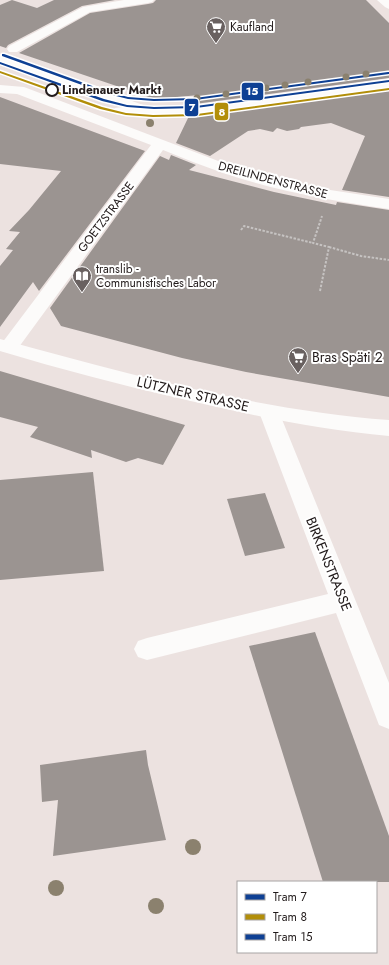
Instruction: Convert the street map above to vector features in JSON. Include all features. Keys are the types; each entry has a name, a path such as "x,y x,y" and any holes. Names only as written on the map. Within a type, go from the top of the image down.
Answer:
{"street":[{"path":"13,49 87,9 148,0"},
{"path":"383,0 389,4"},
{"path":"0,58 147,111"},
{"path":"0,63 103,100 147,111"},
{"path":"0,70 99,106 120,111 198,110 389,83"},
{"path":"0,89 19,90 160,144"},
{"name":"DREILINDENSTRASSE","path":"160,144 229,170 277,183 330,195 389,204"},
{"name":"GOETZSTRASSE","path":"4,346 160,144"},
{"name":"LÜTZNER STRASSE","path":"4,346 142,383 270,412 389,428"},
{"name":"BIRKENSTRASSE","path":"270,412 276,432 389,716"},
{"path":"147,649 343,601"}],"path":[{"path":"313,243 330,195"},
{"path":"242,230 244,226 361,256 389,260"},
{"path":"320,291 329,247"}],"building":[{"path":"12,0 37,8 54,0 115,0 82,6 8,45 6,48 0,46 0,5"},
{"name":"Kaufland","path":"156,0 366,0 389,23 389,78 195,104 199,95 156,99 19,53 90,13 148,4 153,3"},
{"path":"389,89 389,197 342,190 365,136 331,123 301,127 299,129 287,131 277,128 273,132 260,129 248,131 210,156 176,143 189,116"},
{"path":"0,97 145,151 39,291 33,282 0,327 0,266 13,250 6,249 20,232 9,231 29,210 61,171 0,164"},
{"path":"171,155 196,165 189,170 274,192 336,205 337,202 389,210 389,397 246,372 182,358 61,326 50,308 160,156 169,160"},
{"path":"0,371 185,425 163,465 138,458 126,462 91,450 92,458 30,437 38,427 0,417"},
{"path":"93,472 104,571 0,580 0,480"},
{"path":"265,493 285,548 245,556 227,499"},
{"path":"315,632 389,836 389,882 323,881 249,646"},
{"path":"146,750 148,765 166,840 53,856 58,800 42,802 40,765"}],"tram line":[{"name":"15","path":"3,55 105,92 128,98 154,100 195,99 388,73"},
{"name":"7","path":"0,63 103,100 127,106 154,108 196,107 389,81"},
{"name":"8","path":"0,72 101,108 126,114 153,116 197,115 389,89"}],"place":[{"name":"Kaufland","path":"216,44"},
{"name":"Lindenauer Markt","path":"52,90"},
{"name":"translib - Communistisches Labor","path":"82,293"},
{"name":"Bras Späti 2","path":"298,374"}]}
